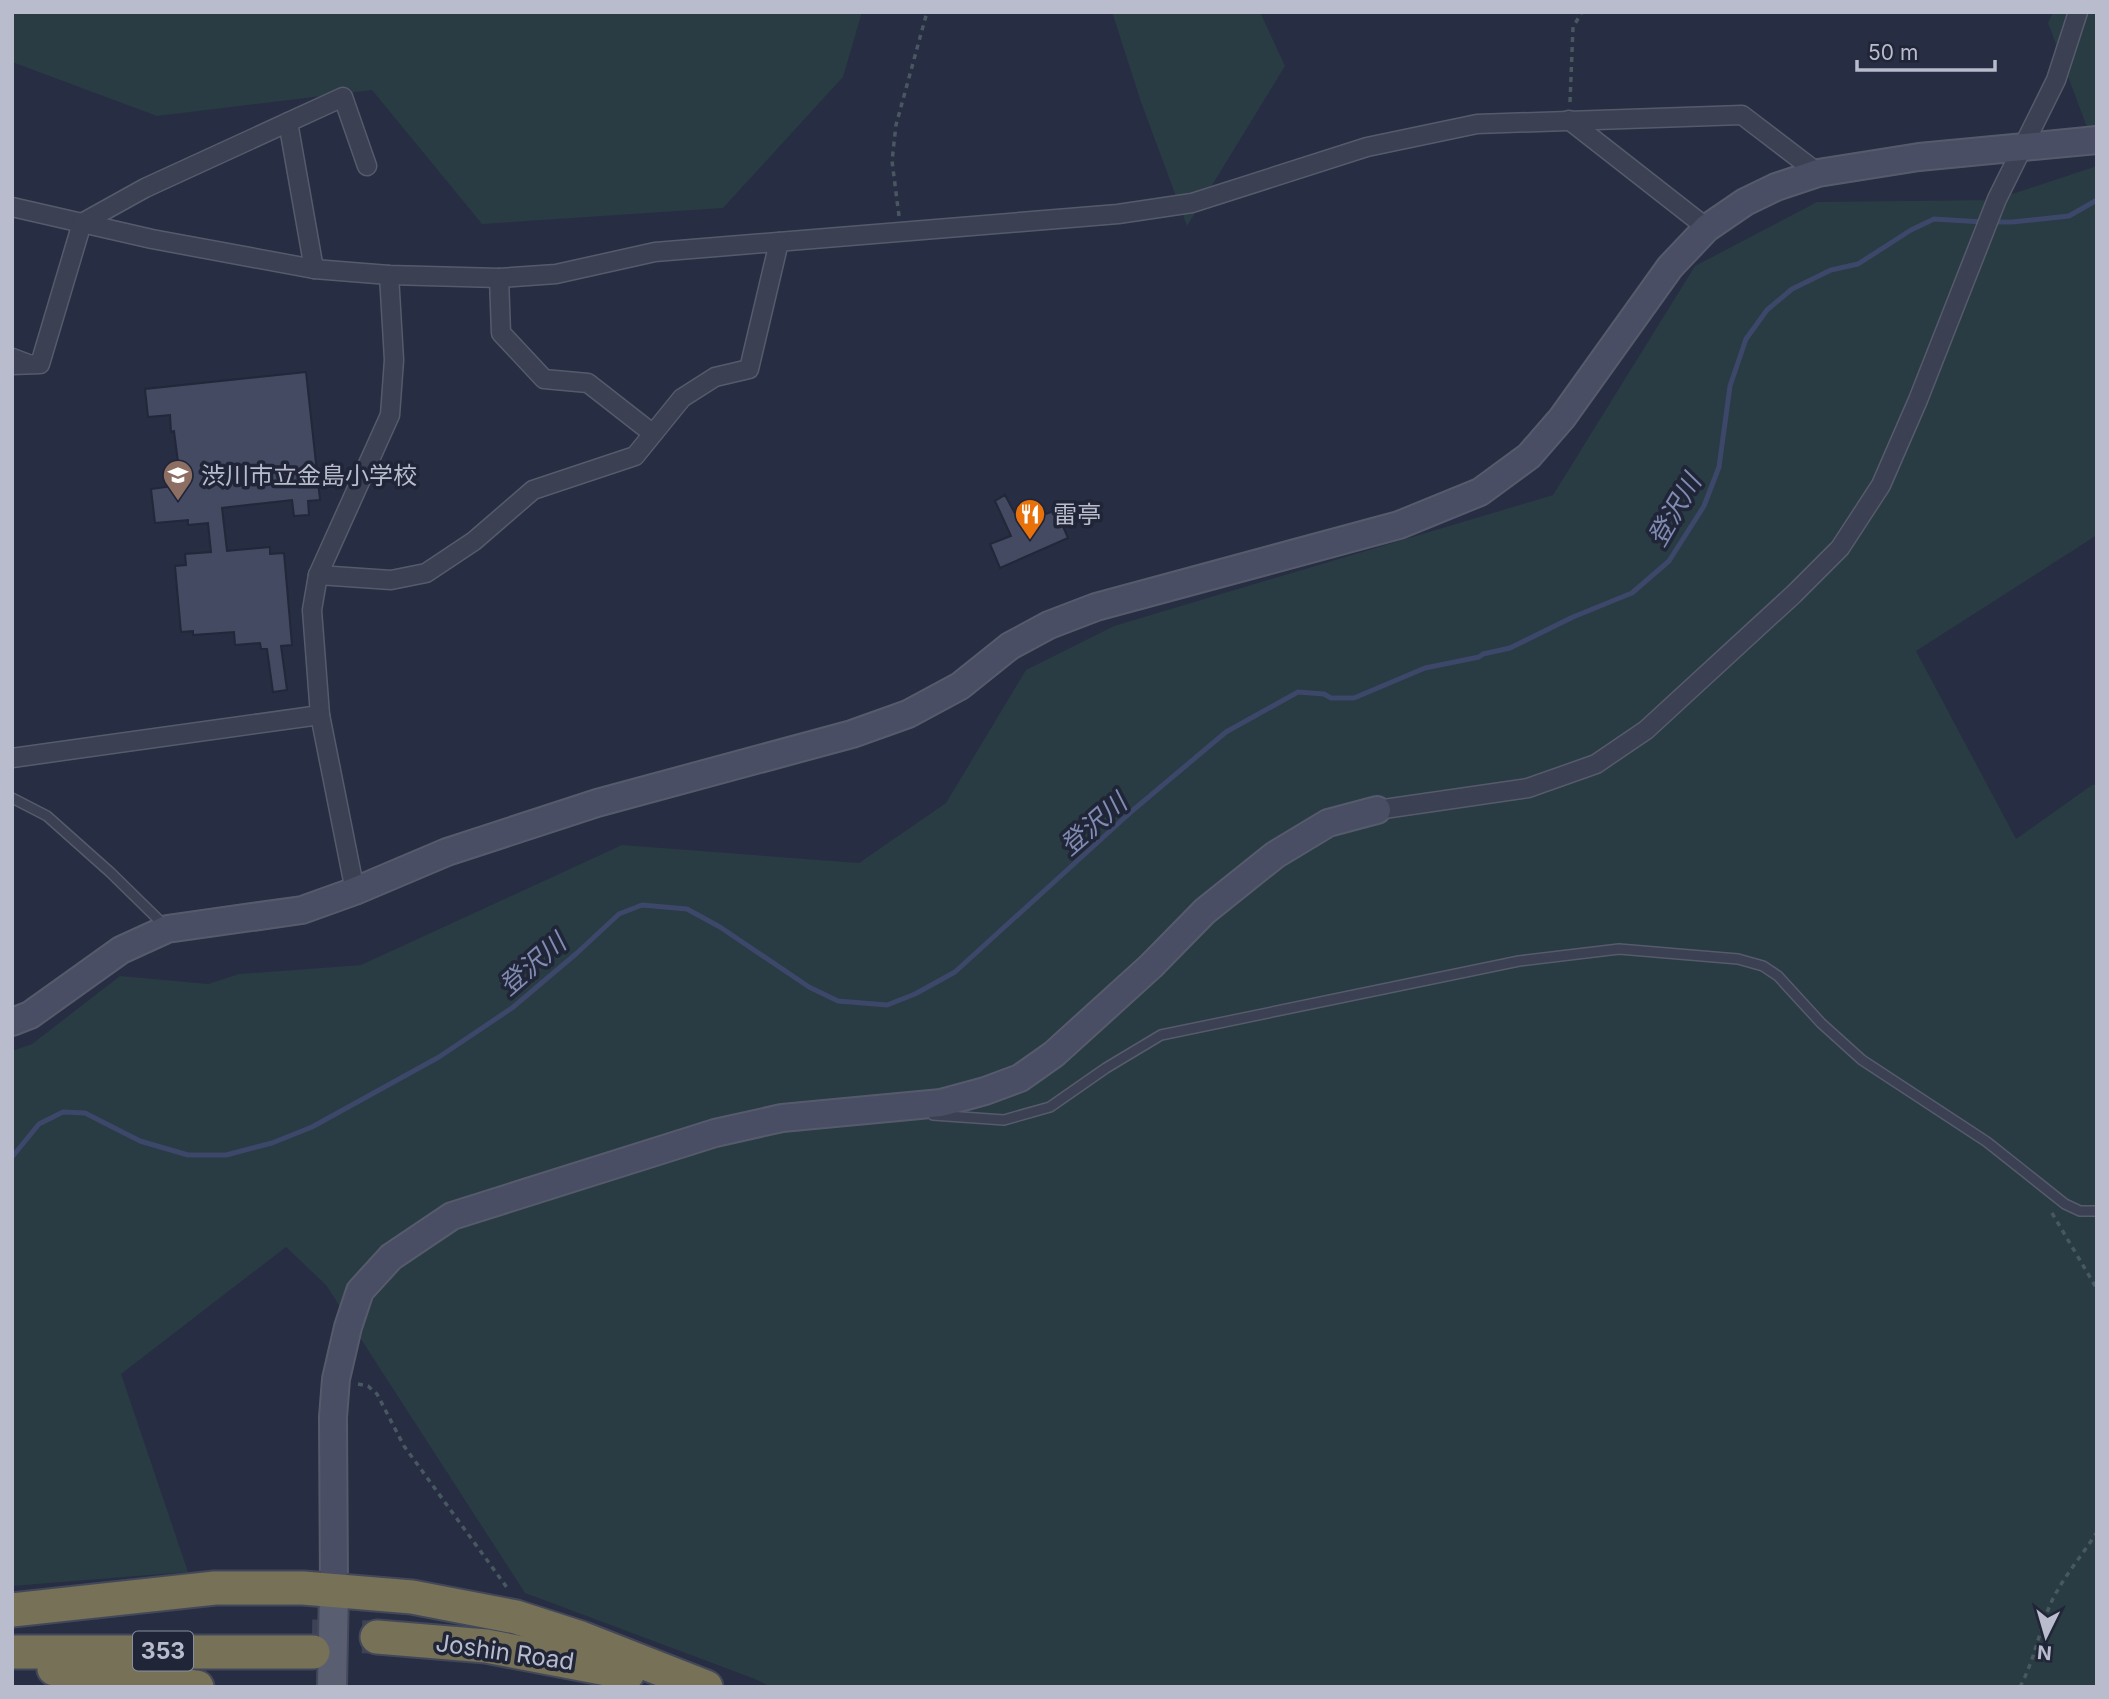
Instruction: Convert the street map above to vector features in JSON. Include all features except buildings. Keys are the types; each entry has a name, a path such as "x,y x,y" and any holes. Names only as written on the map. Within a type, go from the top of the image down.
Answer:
{"highway":[{"path":"12,1610 215,1588 334,1589 412,1597 516,1617 581,1638 706,1687"},
{"name":"353","path":"12,1636 313,1644 12,1652"},
{"name":"Joshin Road","path":"616,1687 549,1672 377,1645 486,1646 624,1672 671,1687"},
{"path":"12,1667 70,1670 197,1687"}],"main road":[{"path":"332,1687 334,1589"}],"street":[{"path":"334,1589 333,1417 336,1379 348,1327 360,1291 391,1257 452,1216 715,1133 782,1118 941,1103 1020,1078 1054,1055 1151,966 1205,911 1275,855 1328,823 1377,810 1528,788 1596,764 1646,730 1840,548 1881,485 1918,400 1997,199 2056,80 2078,12"},
{"path":"12,365 40,364 82,223 145,188 343,97 367,166"},
{"path":"12,206 204,249 314,269 389,275 499,278 556,274 655,252 1118,214 1192,202 1367,147 1477,124 1742,116 1818,173"},
{"path":"1569,120 1707,229"},
{"path":"288,122 314,269"},
{"path":"12,1022 30,1015 121,950 167,929 302,910 447,852 597,803 852,734 908,714 960,686 1010,646 1049,625 1096,607 1399,525 1480,492 1529,456 1562,418 1670,267 1707,229 1745,202 1776,187 1818,173 1919,157 2096,140"},
{"path":"318,575 391,580 426,573 474,541 533,490 635,456 682,398 715,377 748,369 779,242"},
{"path":"355,891 320,715 312,610 318,575 390,415 394,360 389,275"},
{"path":"499,278 501,333 544,379 588,383 652,433"},
{"path":"12,758 320,715"}],"lane":[{"path":"12,353 40,364"},
{"path":"12,798 47,816 111,873 167,929"},
{"path":"883,1109 958,1118 1004,1120 1050,1107 1161,1035 1519,961 1619,948 1738,959 1763,966 1778,976 1821,1023 1862,1060 1987,1142 2065,1204 2080,1211 2097,1211"}],"path":[{"path":"901,232 892,160 896,125 927,12"},
{"path":"1569,120 1573,27 1582,12"},
{"path":"2052,1213 2097,1289"},
{"path":"336,1379 368,1386 377,1394 404,1446 508,1589"},
{"path":"2020,1687 2029,1669 2050,1605 2065,1577 2097,1532"}],"shaded area":[{"path":"12,12 862,12 843,77 723,208 482,224 372,90 157,116 12,62"},
{"path":"1112,12 1260,12 1285,66 1187,226 1141,102"},
{"path":"2053,12 2097,12 2097,154 2048,23"},
{"path":"2097,166 2097,535 1916,651 2016,839 2092,785 2097,785 2097,1687 771,1687 525,1593 326,1285 286,1247 121,1374 188,1572 12,1586 12,1051 32,1044 120,976 208,984 239,974 361,965 622,845 859,863 946,803 1026,670 1114,626 1553,495 1695,266 1817,202 1994,200"}],"waterway":[{"name":"登沢川","path":"1993,222 2069,216 2097,200"},
{"name":"登沢川","path":"12,1157 39,1124 63,1112 85,1113 140,1141 188,1155 226,1155 272,1143 312,1127 439,1057 512,1008 619,914 642,905 687,909 720,927 809,987 838,1001 887,1005 915,994 955,972 1132,811 1226,732 1298,692 1324,694 1331,698 1354,698 1425,668 1510,648 1573,617 1632,593 1669,561 1704,506 1719,467 1730,386 1746,339 1767,310 1792,289 1831,270 1858,264 1911,230 1934,219 1983,222"}],"tunnel":[{"path":"312,1636 377,1637"}],"place":[{"name":"渋川市立金島小学校","path":"178,502"},
{"name":"雷亭","path":"1030,541"}]}
